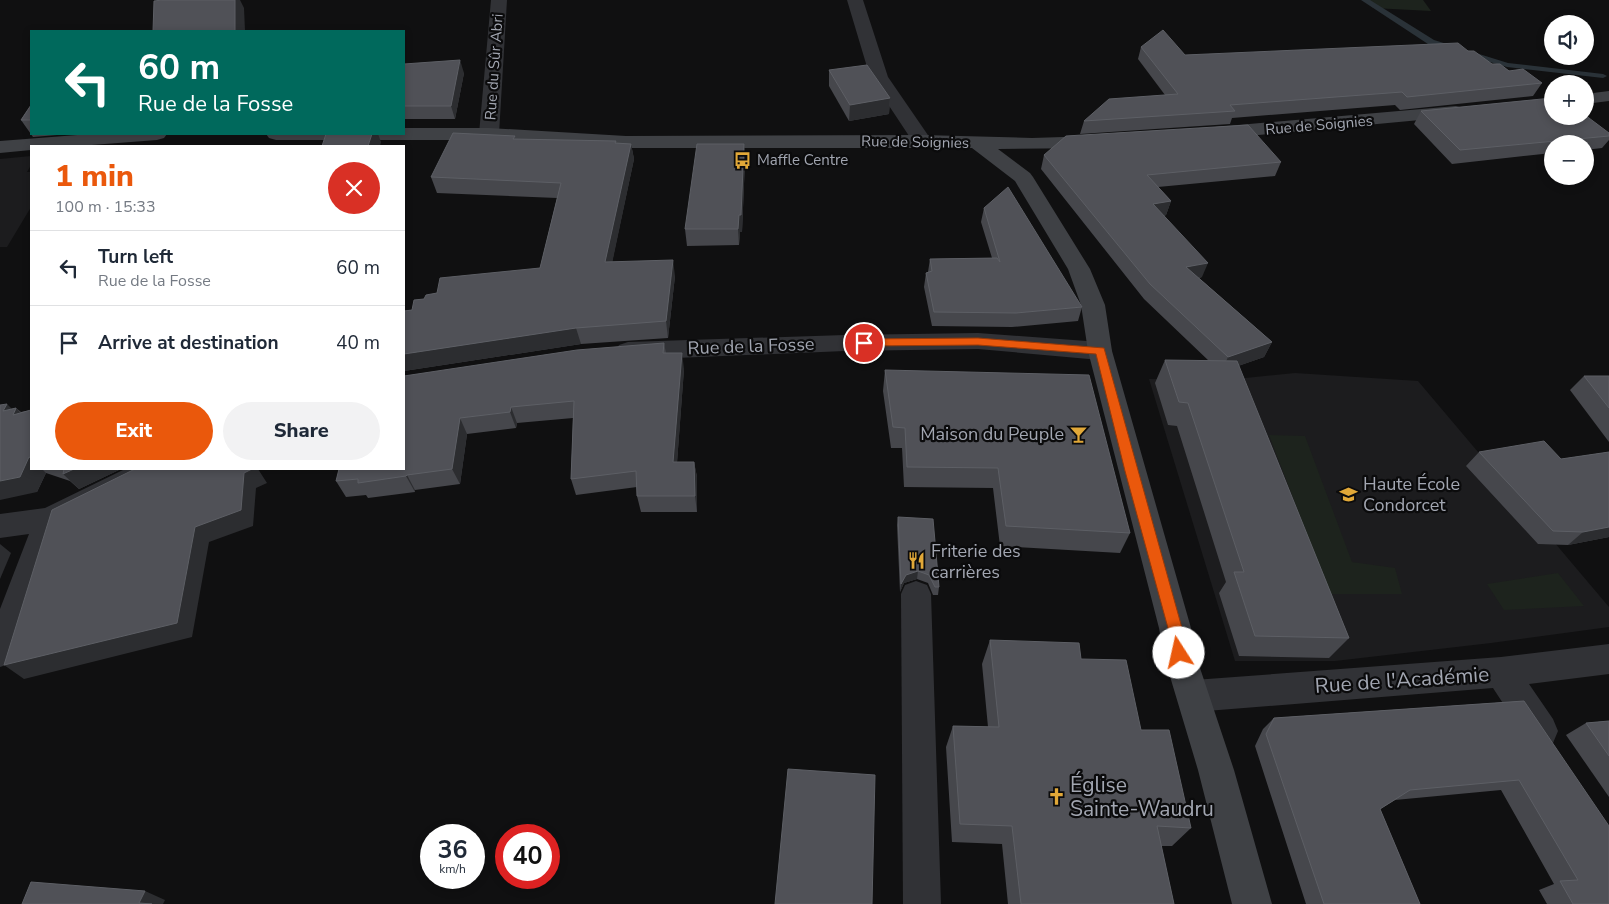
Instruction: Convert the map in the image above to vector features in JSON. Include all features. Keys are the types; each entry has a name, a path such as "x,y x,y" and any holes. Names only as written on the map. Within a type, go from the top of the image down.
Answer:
{"street":[{"name":"Rue du Sûr Abri","path":"489,134 499,0"},
{"path":"855,0 879,78 922,141"},
{"path":"1594,98 1609,96"},
{"name":"Rue de Soignies","path":"1198,134 1346,123 1474,110"},
{"name":"Rue de Soignies","path":"405,134 489,134 626,142 922,141 1032,144 1109,141"},
{"path":"0,147 145,135"},
{"path":"977,143 1023,177 1079,269 1093,305 1100,350 1131,471 1175,628 1179,653 1194,696 1252,904"},
{"path":"1023,177 1032,144"},
{"name":"Rue de la Fosse","path":"608,352 691,348 978,341 1100,350"},
{"path":"0,526 49,519 148,470"},
{"path":"0,652 49,519"},
{"name":"Rue de l'Académie","path":"1194,696 1501,672 1609,659"},
{"path":"1501,672 1560,760"}],"lane":[{"path":"916,594 922,904"}],"shaded area":[{"path":"1365,0 1423,0 1431,11 1373,8"},
{"path":"30,156 30,167 27,172 30,172 30,209 7,247 0,247 0,159"},
{"name":"Haute École Condorcet","path":"1295,373 1418,381 1609,607 1609,627 1335,661 1235,661 1149,379 1226,380"},
{"path":"1269,435 1305,436 1352,562 1395,568 1402,594 1330,594"},
{"path":"1558,573 1584,606 1504,610 1487,584"}],"building":[{"path":"235,0 235,30 153,30 154,1"},
{"path":"1163,30 1185,55 1458,43 1468,51 1474,51 1492,64 1500,64 1509,71 1523,69 1542,83 1407,97 1402,92 1230,105 1235,111 1084,121 1109,99 1178,94 1141,47"},
{"path":"460,60 451,106 405,106 405,64"},
{"path":"867,65 890,98 850,105 829,70"},
{"path":"1544,99 1544,125 1594,125 1594,122 1609,133 1609,136 1594,137 1594,135 1544,135 1544,142 1460,150 1421,111"},
{"path":"30,106 30,120 21,120"},
{"path":"1248,125 1281,162 1147,175 1171,201 1153,204 1208,263 1186,267 1272,342 1228,357 1150,284 1044,155 1066,136"},
{"path":"453,133 515,136 513,139 616,141 615,143 631,144 605,262 673,260 666,321 576,328 405,354 405,311 412,310 414,300 424,299 426,295 437,293 440,278 540,268 561,183 431,177"},
{"path":"326,135 372,135 368,145 322,145"},
{"path":"697,144 744,144 741,215 739,215 738,229 685,229"},
{"path":"1008,187 1082,307 1016,313 934,312 926,273 932,271 930,259 997,258 1000,262 984,208"},
{"path":"664,343 663,353 682,353 673,462 694,462 695,496 637,496 636,471 571,479 574,401 511,407 510,412 460,418 452,469 358,483 358,479 336,481 339,470 405,470 405,376 577,350"},
{"path":"1165,360 1237,361 1349,638 1255,636 1234,572 1244,572 1188,403 1179,402"},
{"path":"885,370 1089,375 1130,533 1006,526 998,468 907,467 905,428 893,427"},
{"path":"1584,376 1609,376 1609,408"},
{"path":"7,404 3,411 16,408 13,415 30,410 30,458 20,477 0,481 0,405"},
{"path":"1544,441 1561,459 1609,452 1609,527 1583,532 1553,531 1479,452"},
{"path":"64,470 72,470 63,474"},
{"path":"133,470 250,470 244,473 241,510 195,527 177,623 4,665 52,510"},
{"name":"Friterie des carrières","path":"898,517 933,519 939,587 935,587 929,575 918,571 906,575 901,584"},
{"name":"Église Sainte-Waudru","path":"990,640 1079,643 1081,659 1126,660 1141,730 1169,730 1191,828 1157,826 1174,904 1021,904 1012,826 960,824 953,726 999,727"},
{"path":"1524,701 1609,826 1609,904 1573,904 1560,881 1578,880 1519,780 1410,790 1380,809 1420,904 1324,904 1266,734 1274,718"},
{"path":"1609,721 1609,756 1586,723"},
{"path":"788,769 875,775 872,904 775,904"},
{"path":"31,882 145,891 139,903 152,904 22,904"}],"waterway":[{"path":"1365,0 1431,42 1507,65 1603,76"}],"place":[{"name":"Maffle Centre","path":"743,160"},
{"name":"Maison du Peuple","path":"1078,434"},
{"name":"Haute École Condorcet","path":"1349,494"},
{"name":"Friterie des carrières","path":"917,561"},
{"name":"Église Sainte-Waudru","path":"1056,797"}],"route":[{"path":"864,343 978,341 1100,350 1131,471 1175,628 1179,653"}]}
